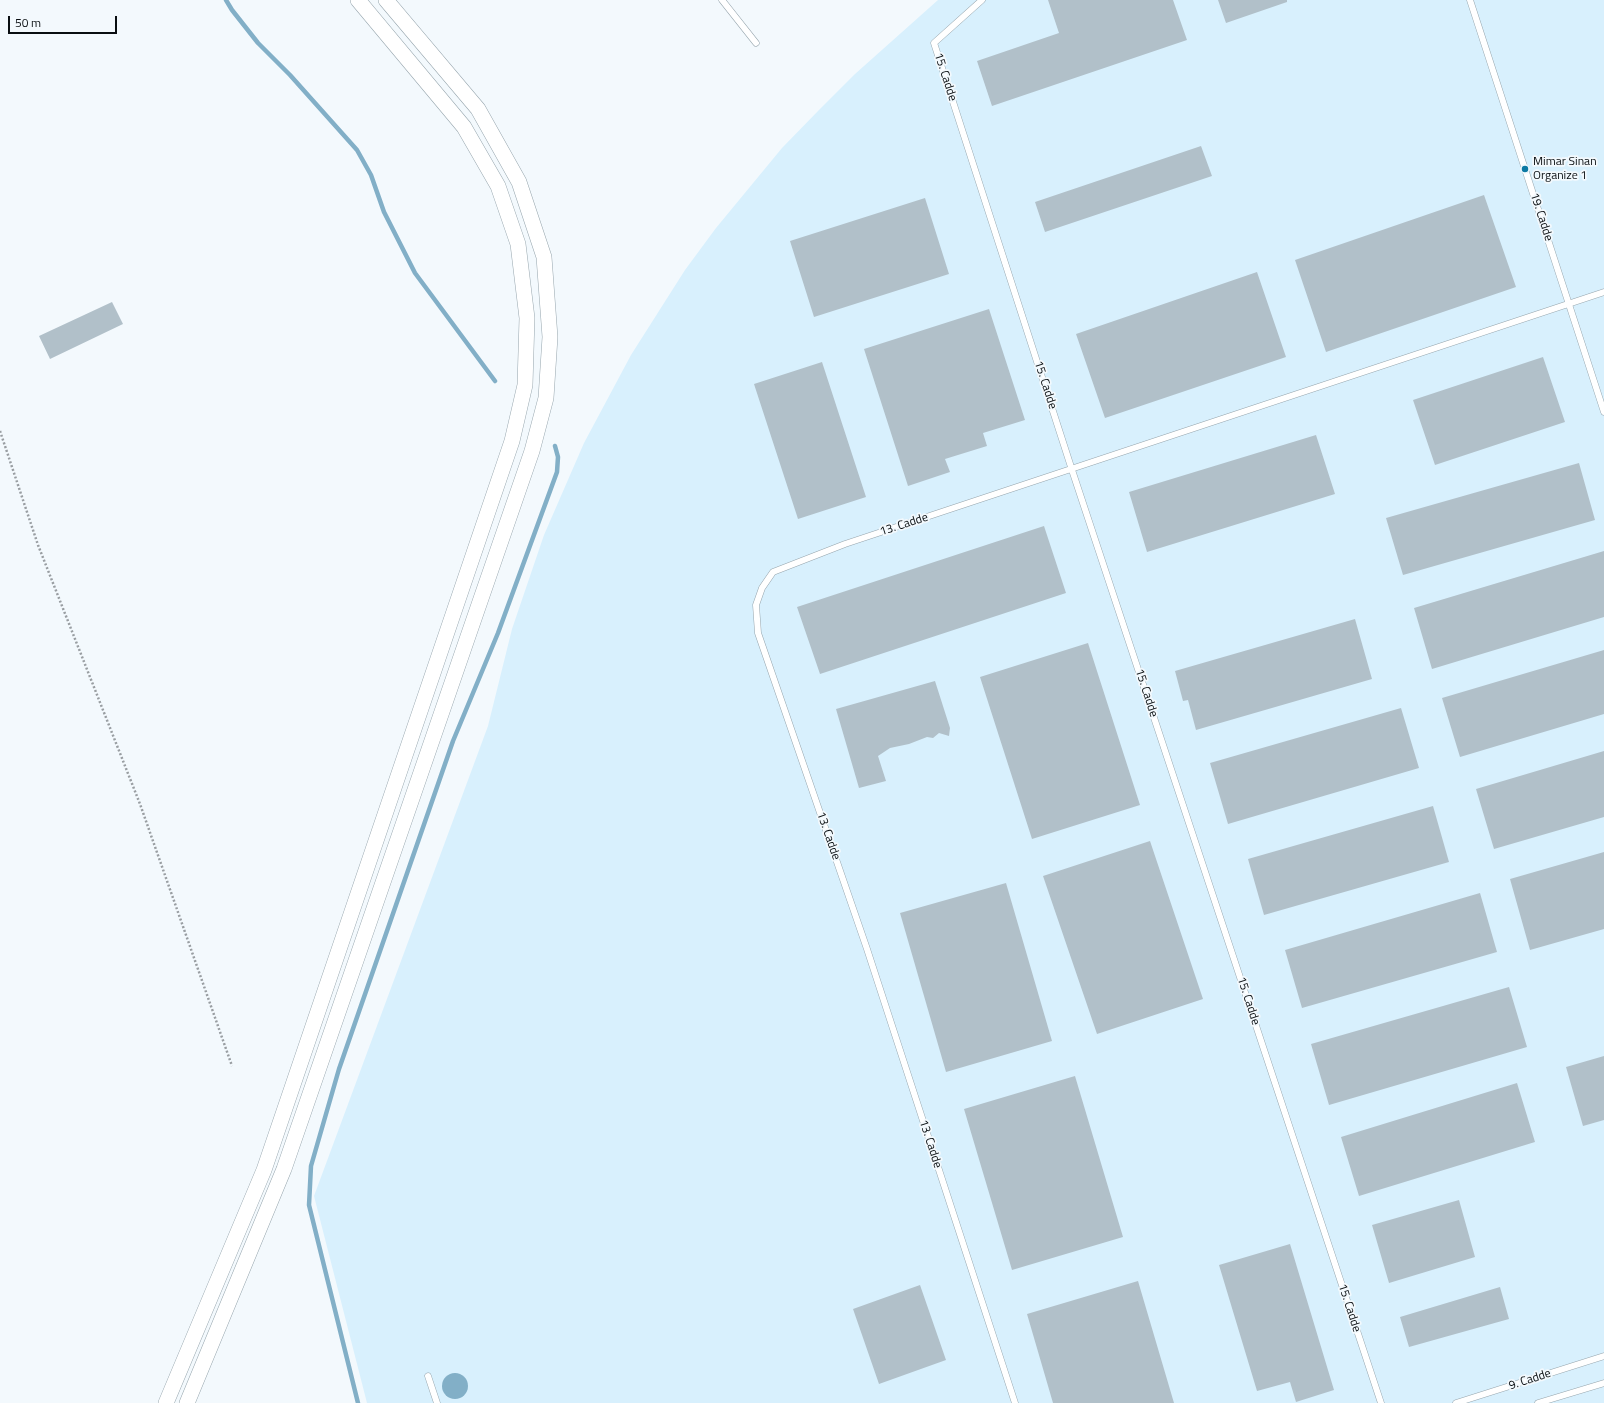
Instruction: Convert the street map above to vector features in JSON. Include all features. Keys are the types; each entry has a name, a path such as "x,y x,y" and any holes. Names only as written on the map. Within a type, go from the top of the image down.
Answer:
{"street":[{"path":"166,1403 264,1170 512,441 525,385 527,318 518,244 498,186 464,127 358,0"},
{"path":"187,1403 284,1169 532,451 546,398 550,336 544,257 518,182 478,109 386,0"}],"lane":[{"path":"722,0 756,43"},
{"name":"15. Cadde","path":"982,0 934,44 1072,470 1381,1403"},
{"name":"19. Cadde","path":"1470,0 1604,412"},
{"name":"13. Cadde","path":"1015,1403 867,949 758,633 756,615 760,592 772,572 845,544 1072,470 1604,292"},
{"name":"9. Cadde","path":"1456,1403 1604,1356"},
{"path":"428,1376 437,1403"},
{"name":"9. Cadde","path":"1538,1403 1604,1384"}],"path":[{"path":"0,431 38,545 140,804 232,1066"}],"shaded area":[{"path":"938,0 1604,0 1604,1403 367,1403 314,1196 488,726 512,629 544,535 584,443 631,355 685,270 716,228 782,148 855,74"}],"water":[{"path":"455,1373 464,1377 468,1386 464,1395 455,1399 446,1395 442,1386 446,1377"}],"building":[{"path":"1048,0 1173,0 1187,40 992,106 977,61 1059,33"},
{"path":"1218,0 1287,0 1287,2 1226,23"},
{"path":"1201,146 1212,176 1045,232 1035,202"},
{"path":"1484,195 1516,287 1326,352 1295,260"},
{"path":"925,198 949,274 814,317 790,241"},
{"path":"1257,272 1286,357 1105,418 1076,334"},
{"path":"112,302 123,324 50,359 39,336"},
{"path":"989,309 1025,420 983,433 987,446 945,459 950,472 908,486 864,349"},
{"path":"1543,357 1565,422 1435,465 1413,400"},
{"path":"822,362 866,497 798,519 754,384"},
{"path":"1316,435 1335,494 1147,552 1129,492"},
{"path":"1579,463 1595,520 1403,575 1386,518"},
{"path":"1044,526 1066,593 820,674 797,607"},
{"path":"1604,551 1604,617 1432,669 1414,608"},
{"path":"1355,619 1372,679 1196,730 1188,700 1183,701 1175,671"},
{"path":"1088,643 1140,805 1032,839 980,677"},
{"path":"1604,650 1604,714 1460,757 1442,698"},
{"path":"935,681 950,728 949,736 939,733 933,738 927,737 909,744 890,748 878,756 886,781 859,788 836,709"},
{"path":"1401,708 1419,768 1228,824 1210,763"},
{"path":"1604,751 1604,817 1494,849 1476,789"},
{"path":"1433,806 1449,862 1264,915 1248,859"},
{"path":"1150,841 1203,999 1097,1034 1043,876"},
{"path":"1604,852 1604,929 1530,950 1510,879"},
{"path":"1006,883 1052,1041 946,1072 900,913"},
{"path":"1480,893 1497,952 1302,1008 1285,950"},
{"path":"1509,987 1527,1047 1329,1105 1311,1044"},
{"path":"1604,1056 1604,1120 1583,1126 1566,1067"},
{"path":"1075,1076 1123,1237 1012,1270 964,1109"},
{"path":"1517,1083 1535,1142 1359,1196 1341,1137"},
{"path":"1459,1200 1475,1257 1389,1283 1372,1225"},
{"path":"1290,1244 1334,1390 1296,1402 1290,1382 1257,1391 1219,1265"},
{"path":"1138,1281 1174,1403 1053,1403 1027,1314"},
{"path":"920,1285 946,1360 879,1384 853,1309"},
{"path":"1500,1287 1509,1319 1409,1347 1400,1317"}],"waterway":[{"path":"226,0 258,43 290,75 357,150 371,175 384,212 415,273 495,381"},
{"path":"358,1403 309,1205 311,1166 339,1069 453,741 498,633 557,472 558,457 555,446"}],"place":[{"name":"Mimar Sinan Organize 1","path":"1525,169"}]}
